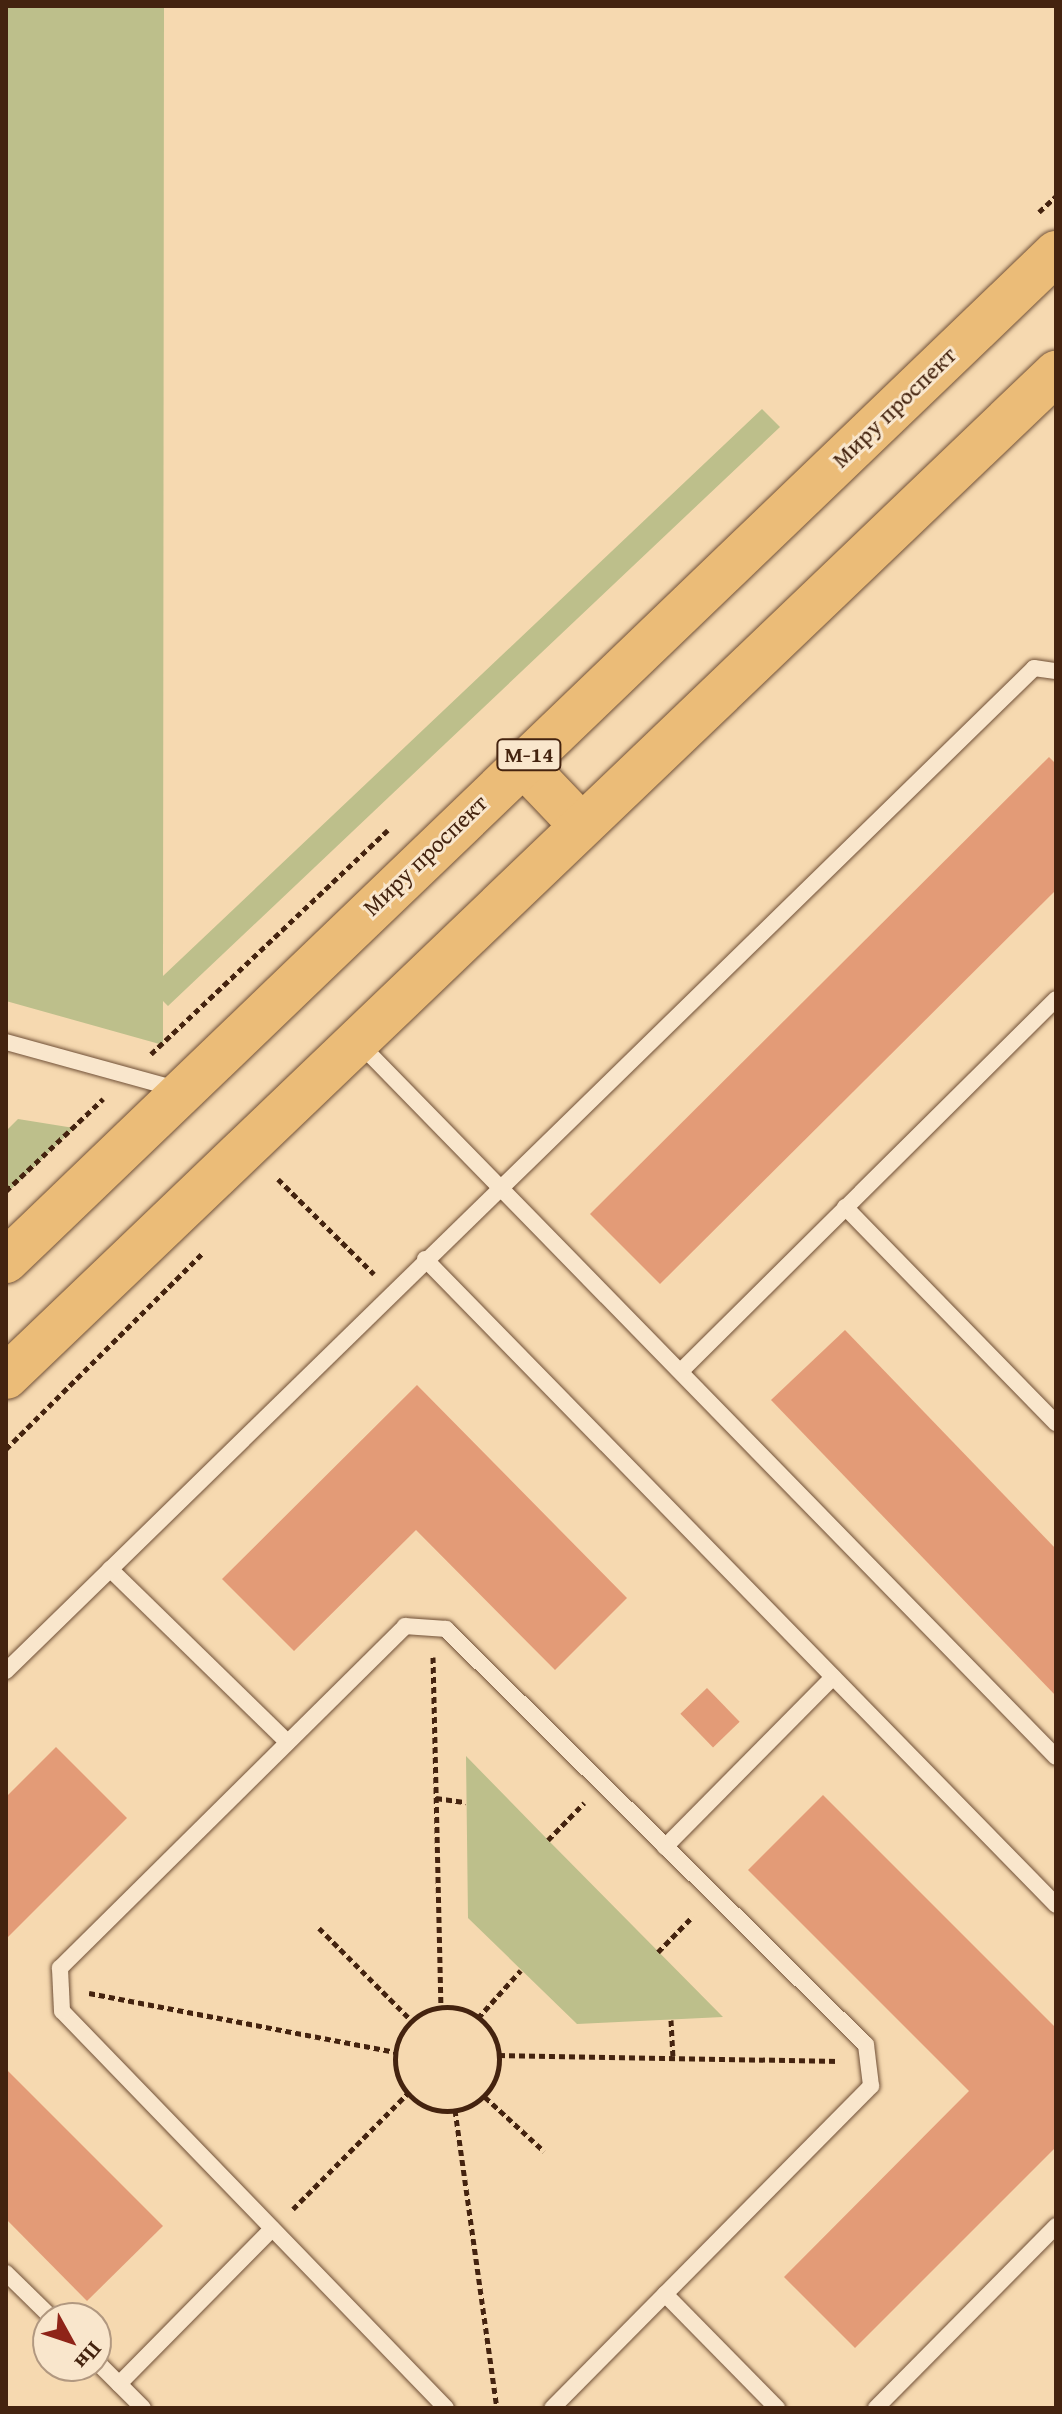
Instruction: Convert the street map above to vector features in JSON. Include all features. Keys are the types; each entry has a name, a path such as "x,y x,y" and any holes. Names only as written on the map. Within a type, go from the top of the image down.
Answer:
{"highway":[{"name":"Миру проспект","path":"6,1261 521,762 1056,253"},
{"path":"6,1377 1056,373"},
{"path":"521,762 581,825"}],"lane":[{"path":"6,1671 1034,668 1056,671"},
{"path":"681,1371 1056,999"},
{"path":"356,1041 1056,1757"},
{"path":"6,1042 183,1090"},
{"path":"845,1207 1056,1423"},
{"path":"425,1259 1056,1905"},
{"path":"110,1569 287,1742"},
{"path":"446,2408 62,2011 60,1968 405,1626 446,1629 866,2045 871,2086 552,2408"},
{"path":"665,1847 833,1677"},
{"path":"876,2408 1056,2226"},
{"path":"119,2384 272,2229"},
{"path":"6,2273 36,2302"},
{"path":"665,2294 777,2408"},
{"path":"112,2377 143,2408"}],"path":[{"path":"268,1188 280,1177 392,1292"},
{"path":"6,1449 212,1244"},
{"path":"433,1628 441,2007"},
{"path":"548,1840 602,1784"},
{"path":"436,1798 466,1802"},
{"path":"658,1952 714,1895"},
{"path":"319,1928 411,2020"},
{"path":"478,2018 521,1970"},
{"path":"61,1988 394,2052"},
{"path":"441,2007 478,2018 499,2055 485,2097 455,2110 429,2109 408,2093 394,2052 411,2020 441,2007"},
{"path":"671,2020 673,2058"},
{"path":"499,2055 868,2061"},
{"path":"272,2229 408,2093"},
{"path":"485,2097 544,2151"},
{"path":"455,2110 497,2408"}],"green space":[{"path":"6,6 164,6 163,976 762,409 780,427 168,1006 163,1001 163,1045 6,1001"},
{"path":"18,1119 74,1128 6,1194 6,1131"},
{"path":"466,1756 723,2017 577,2024 468,1918"}],"building":[{"path":"1049,757 1056,764 1056,890 660,1284 590,1214"},
{"path":"845,1330 1056,1549 1056,1696 771,1400"},
{"path":"417,1385 627,1598 555,1670 416,1530 294,1651 222,1579"},
{"path":"707,1688 740,1722 713,1748 680,1714"},
{"path":"56,1747 127,1818 6,1939 6,1797"},
{"path":"823,1795 1056,2028 1056,2147 855,2348 784,2277 969,2091 748,1870"},
{"path":"6,2069 163,2226 87,2301 6,2219"}]}
